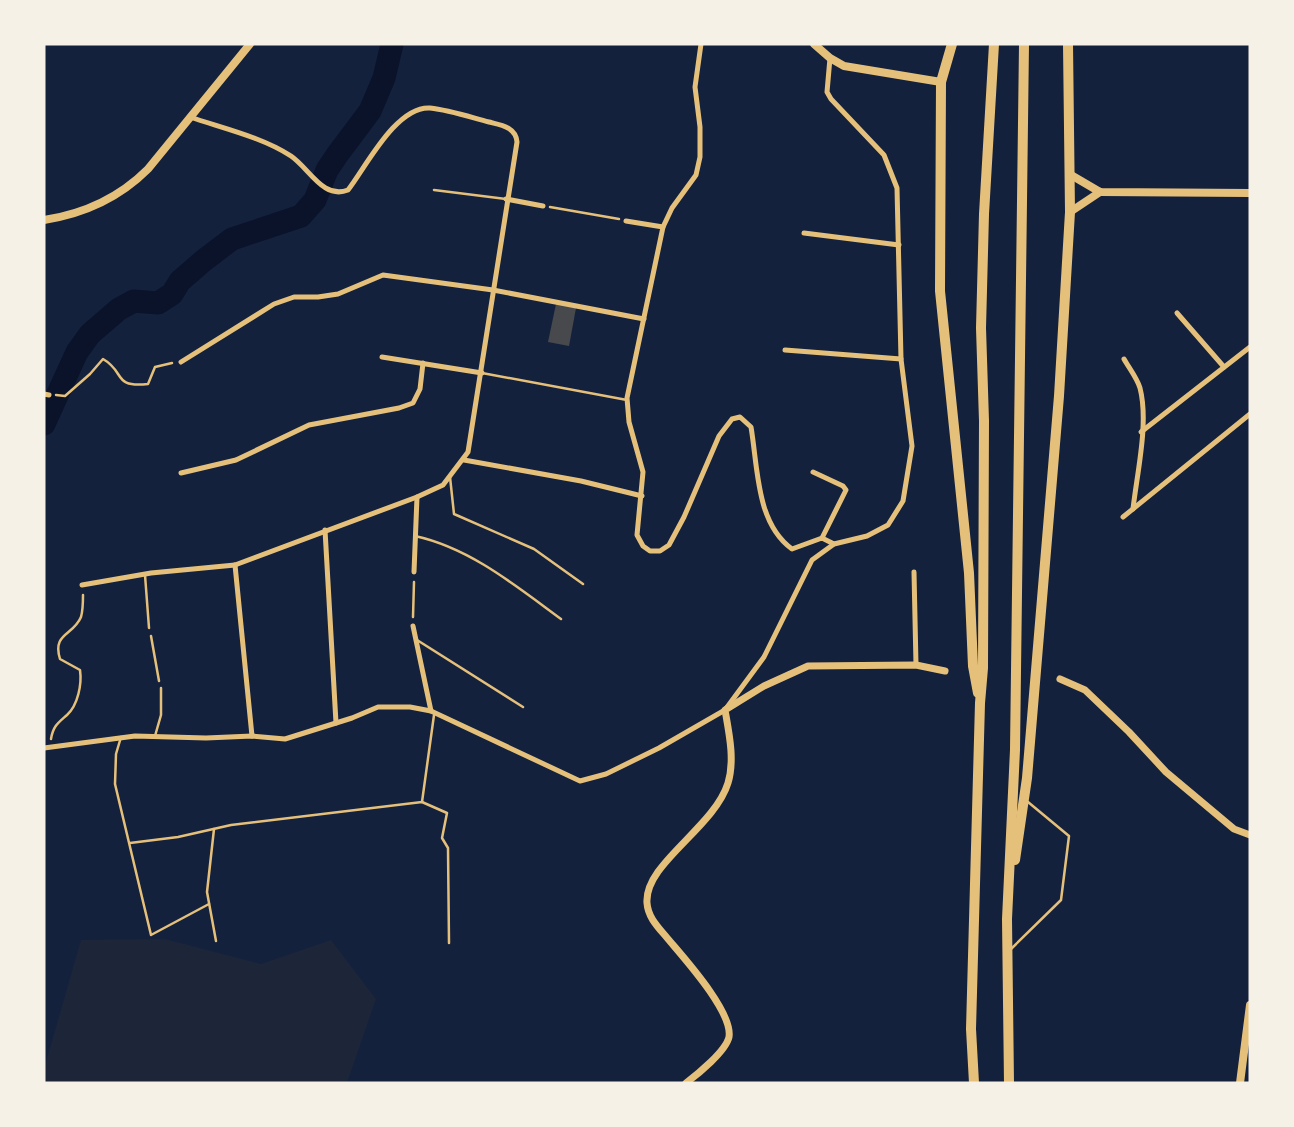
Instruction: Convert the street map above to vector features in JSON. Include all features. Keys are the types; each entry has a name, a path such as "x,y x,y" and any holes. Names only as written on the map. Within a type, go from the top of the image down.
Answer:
{"highway":[{"path":"952,44 941,82 940,291 969,573 973,666 980,703"},
{"path":"974,1083 971,1029 985,570 981,328 984,200 994,44"},
{"path":"1009,1083 1007,919 1015,750 1024,44"},
{"path":"1007,919 1024,798 1043,600 1070,212 1068,44"}],"main road":[{"path":"44,220 101,203 131,185 148,169 250,44"},
{"path":"814,44 844,66 941,82"},
{"path":"1071,175 1100,192 1250,193"},
{"path":"1070,212 1100,192"},
{"path":"1240,1083 1250,1007"}],"street":[{"path":"701,44 695,87 700,127 700,157 696,175 672,208 663,227 627,401 635,448 643,472 637,535 643,546 650,551 660,551 668,545 684,517 719,436 732,419 740,417 751,427 761,500 780,541 792,550 822,538 846,490 813,472"},
{"path":"686,1083 726,1044 729,1033 720,1009 706,985 650,916 647,894 654,875 708,819 729,782 731,762 725,710 764,657 812,560 834,544 867,536 888,525 903,501 912,446 901,359 897,188 884,155 827,92 830,58"},
{"path":"82,585 145,574 234,565 416,497 443,485 464,460 472,438 506,200 517,142 513,131 499,124 430,108 420,109 399,122 348,190 340,194 327,190 292,157 260,142 190,117"},
{"path":"506,200 543,206"},
{"path":"626,220 663,227"},
{"path":"804,233 899,245"},
{"path":"181,362 274,304 293,296 318,297 338,294 383,275 493,290 644,318"},
{"path":"1177,313 1224,368"},
{"path":"1141,432 1250,347"},
{"path":"785,350 901,359"},
{"path":"382,357 482,373"},
{"path":"1124,359 1139,386 1141,432 1133,509"},
{"path":"181,473 236,460 309,425 398,408 413,402 420,389 423,363"},
{"path":"1123,517 1250,414"},
{"path":"464,460 581,481 642,496"},
{"path":"414,572 416,497"},
{"path":"325,530 336,723"},
{"path":"822,538 834,544"},
{"path":"234,565 252,736"},
{"path":"914,572 916,665"},
{"path":"413,626 433,712"},
{"path":"47,748 121,737 252,736 285,739 378,707 410,707 433,712 580,781 606,774 659,748 764,686 808,666 916,665 945,671"},
{"path":"1060,680 1085,690 1166,772 1234,829 1250,835"}],"lane":[{"path":"435,190 506,200"},
{"path":"482,373 627,401"},
{"path":"450,477 454,514 534,549 583,584"},
{"path":"415,536 438,541 461,551 561,619"},
{"path":"145,574 149,628"},
{"path":"415,638 523,707"},
{"path":"155,736 161,715 161,688"},
{"path":"422,802 433,712"},
{"path":"121,737 116,754 115,784 151,935 209,904"},
{"path":"1007,953 1061,900 1069,836 1024,798"},
{"path":"130,844 214,829 422,802 447,813 442,838 448,848 449,943"},
{"path":"214,829 207,892 216,941"}],"path":[{"path":"543,206 626,220"},
{"path":"46,394 65,396 103,359 121,381 132,385 148,384 155,367 181,362"},
{"path":"413,626 414,572"},
{"path":"47,748 52,729 69,714 82,681 80,670 60,659 57,649 62,637 80,620 83,608 82,585"},
{"path":"149,628 161,688"}],"shaded area":[{"path":"165,939 261,964 331,940 376,999 347,1083 44,1083 44,1069 81,940"}],"building":[{"path":"556,304 576,308 569,346 548,342"}],"waterway":[{"path":"44,424 77,352 90,334 119,309 134,301 158,303 172,294 180,281 232,239 301,216 315,200 327,170 370,111 384,78 392,44"}]}
